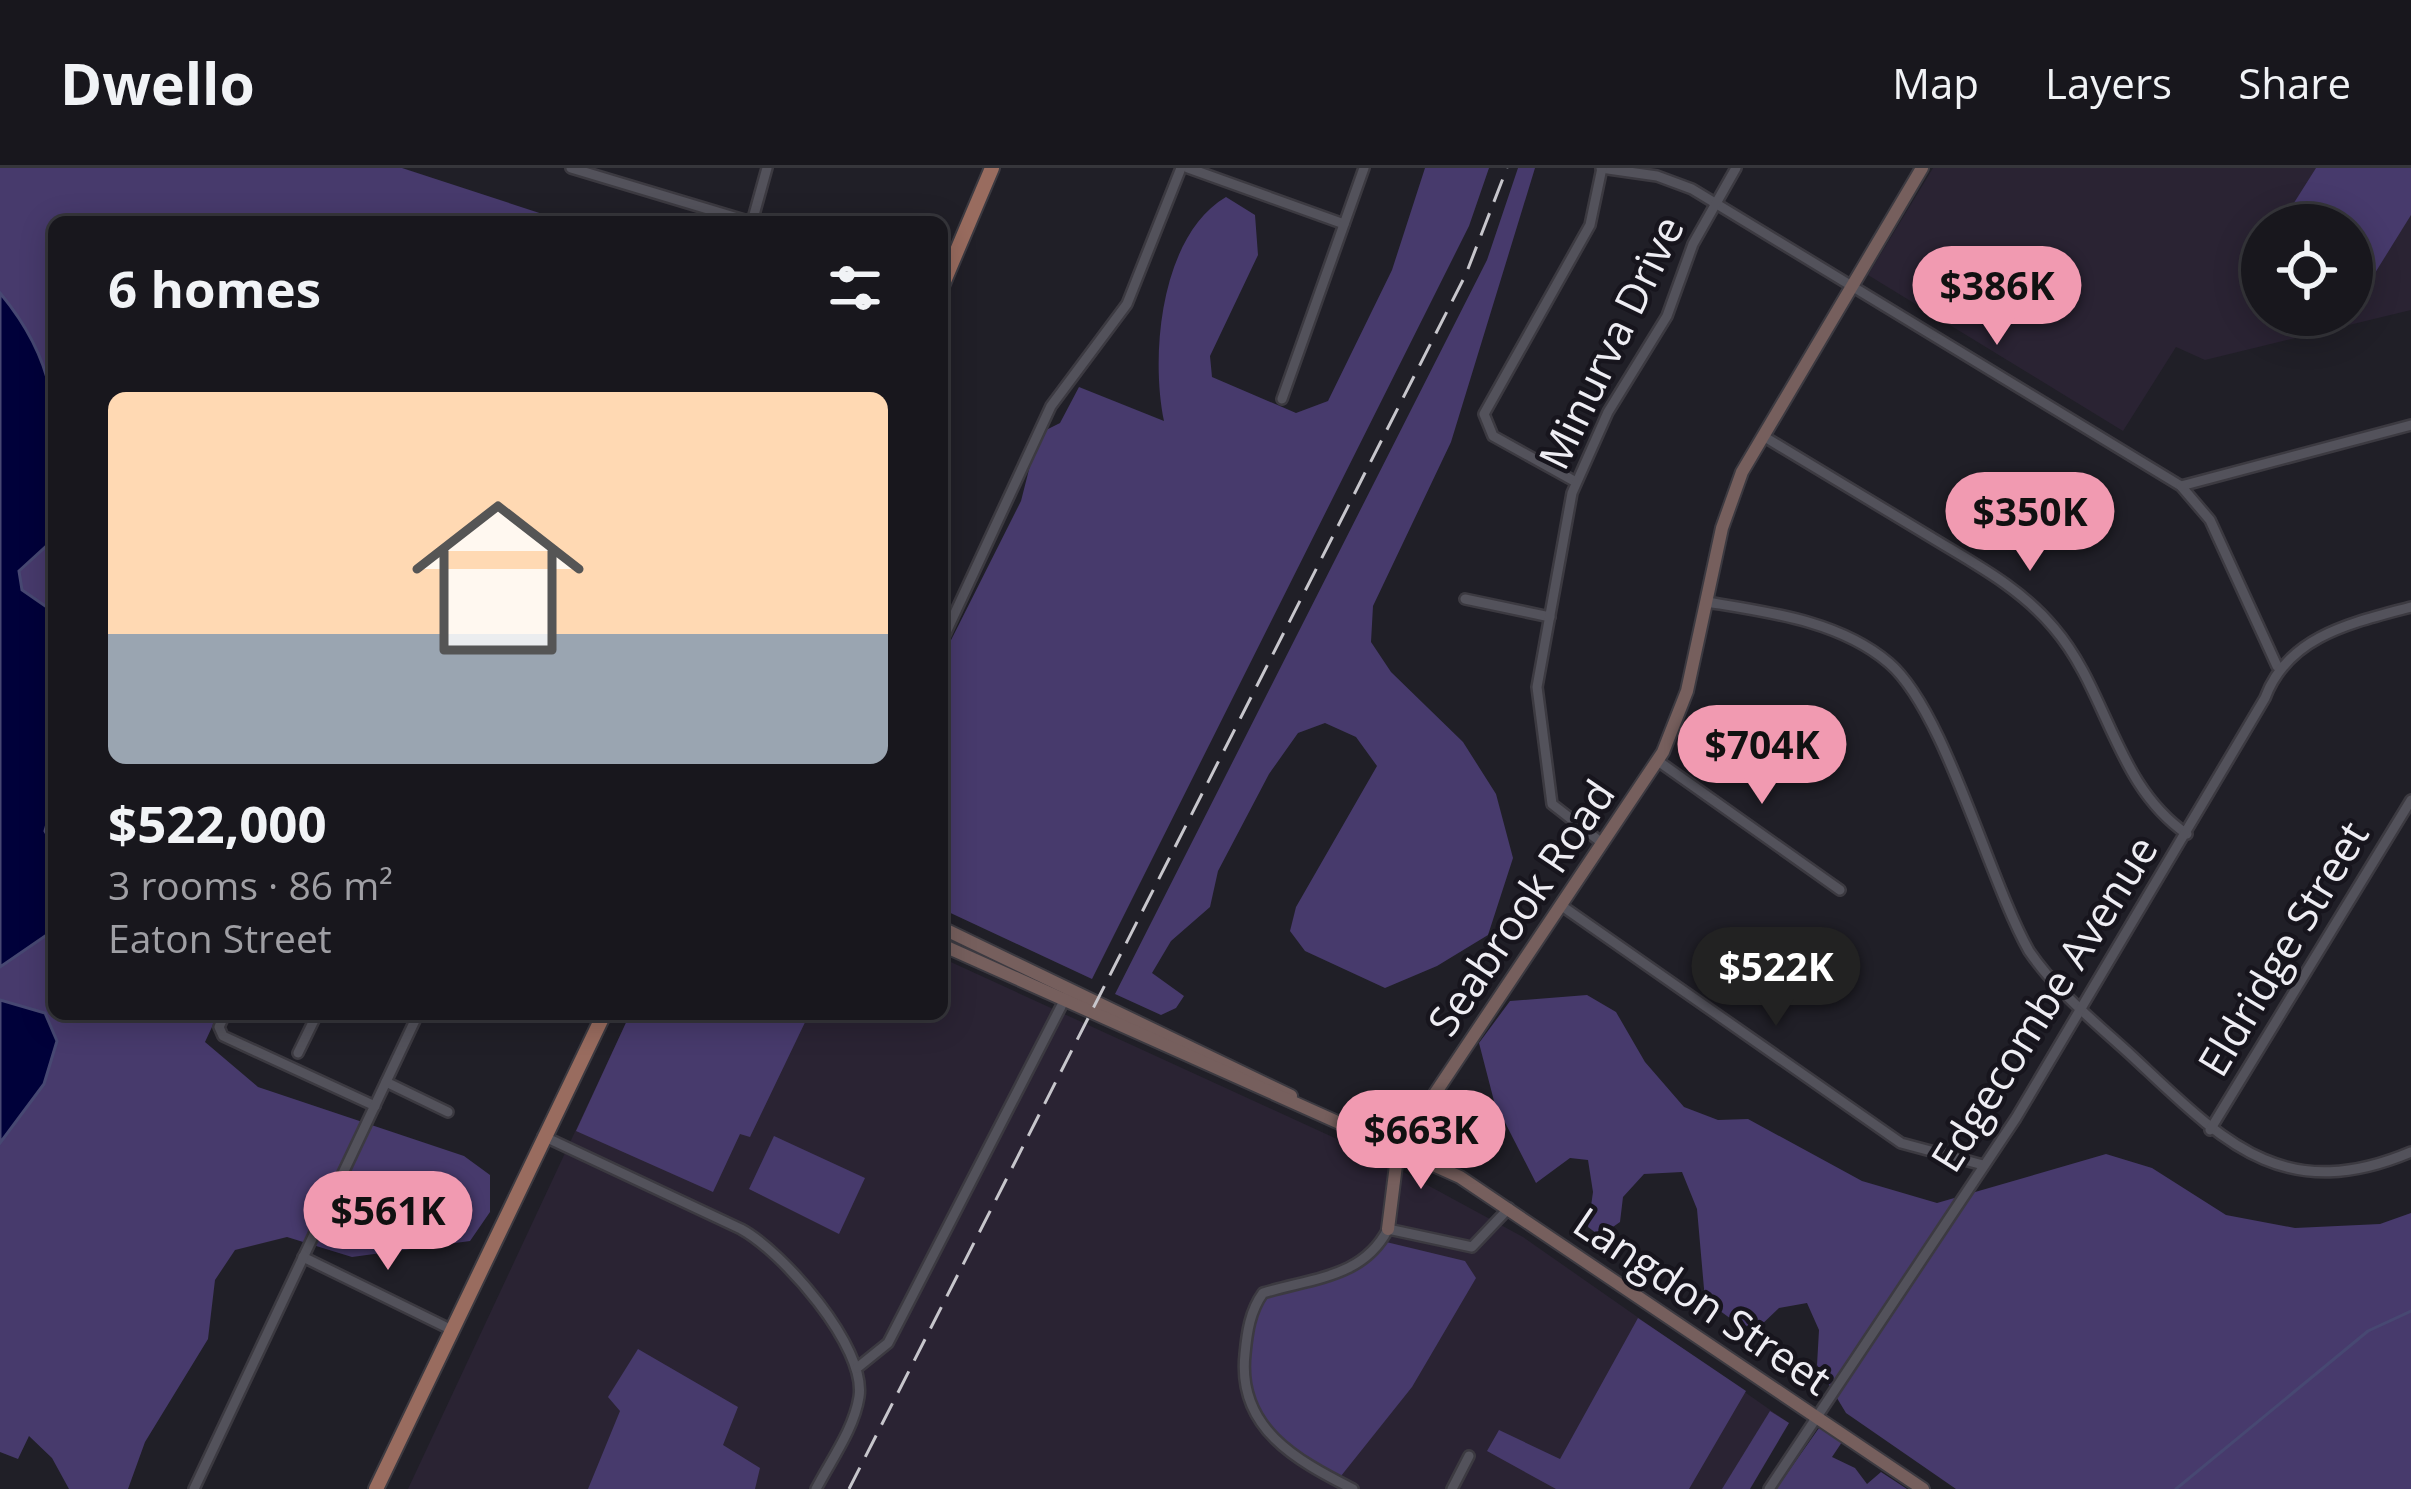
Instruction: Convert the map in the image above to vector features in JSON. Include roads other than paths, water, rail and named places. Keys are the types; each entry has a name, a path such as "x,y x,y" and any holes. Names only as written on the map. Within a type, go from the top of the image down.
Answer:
{"main road":[{"path":"948,272 992,168"},
{"path":"376,1489 601,1020"}],"street":[{"path":"571,168 731,216"},
{"path":"753,216 767,168"},
{"path":"948,628 1051,406 1127,304 1184,168 1344,224"},
{"path":"1282,399 1364,168"},
{"path":"1576,482 1493,436 1484,414 1590,225 1602,168 1657,176 1715,202 2181,486 2210,520 2277,666 2348,625 2411,607"},
{"name":"Minurva Drive","path":"1602,843 1562,815 1550,797 1537,702 1576,482 1608,412 1667,316 1684,265 1736,168"},
{"name":"Seabrook Road","path":"1388,1229 1398,1149 1658,761 1687,691 1731,500 1763,436 1922,168"},
{"path":"2181,486 2411,425"},
{"path":"1763,436 2000,580 2041,613 2085,673 2135,780 2162,815 2186,834"},
{"path":"1465,599 1550,617"},
{"path":"1707,602 1790,617 1852,640 1906,680 2022,938 2042,970 2210,1130 2267,1163 2311,1173 2348,1172 2411,1152"},
{"name":"Edgecombe Avenue","path":"1768,1489 2081,1010 2265,698 2277,666"},
{"path":"1658,761 1840,890"},
{"name":"Eldridge Street","path":"2210,1130 2411,800"},
{"path":"1562,906 1901,1143 1983,1165"},
{"name":"Langdon Street","path":"948,931 1067,996"},
{"name":"Langdon Street","path":"948,948 1067,996 1460,1177 1923,1489"},
{"path":"857,1368 889,1342 1067,996"},
{"path":"222,1020 223,1036 375,1106"},
{"path":"298,1053 313,1020"},
{"path":"194,1489 415,1020"},
{"path":"386,1082 448,1112"},
{"path":"543,1136 766,1244 795,1273 857,1368 855,1414 816,1489"},
{"path":"1353,1489 1279,1446 1252,1410 1243,1366 1254,1305 1263,1293 1358,1266 1377,1252 1388,1229 1472,1247 1509,1208"},
{"path":"303,1257 452,1330"},
{"path":"1452,1489 1469,1456"}],"waterway":[{"path":"2176,1489 2368,1331 2411,1311"}],"railway":[{"path":"849,1489 1466,274 1507,168"}]}
